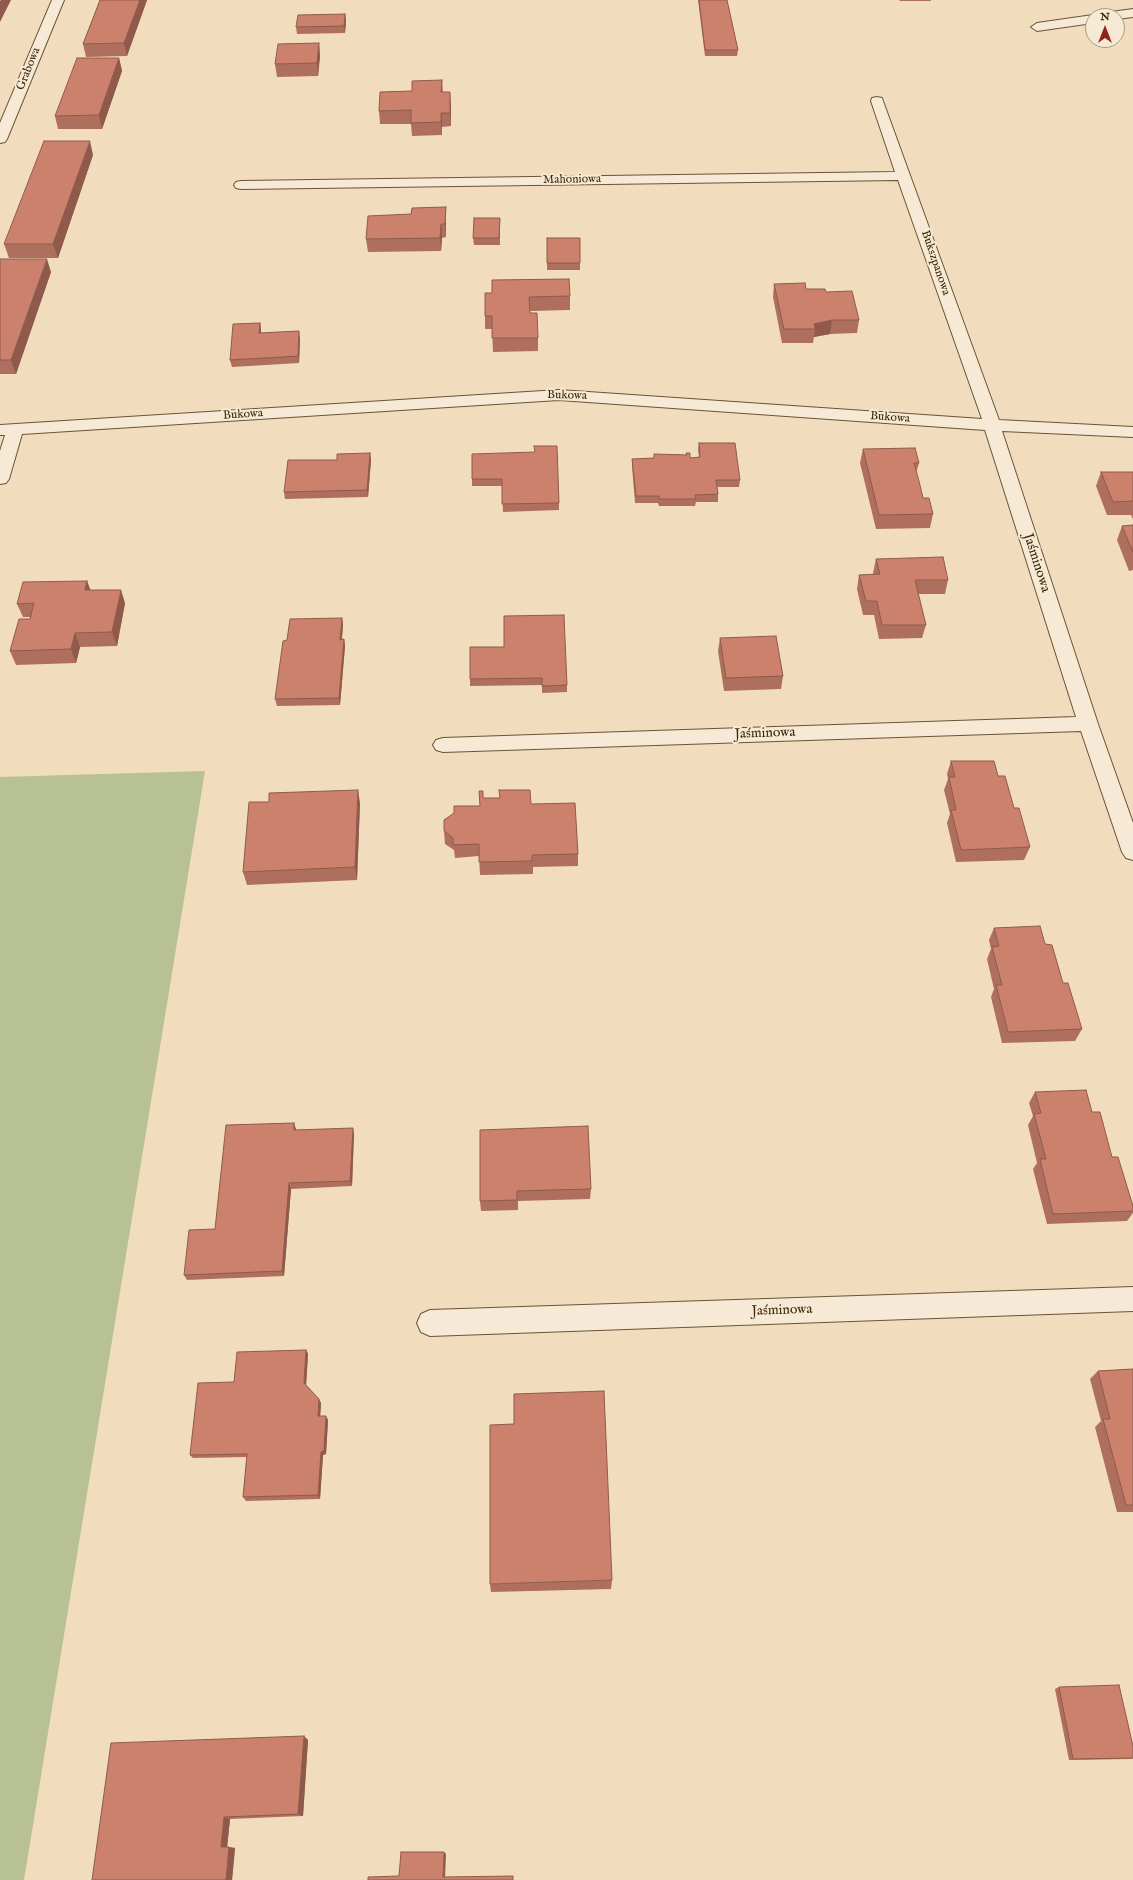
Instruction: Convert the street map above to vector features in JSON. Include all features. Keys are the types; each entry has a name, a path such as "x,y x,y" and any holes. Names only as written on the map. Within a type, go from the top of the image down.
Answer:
{"street":[{"name":"Grabowa","path":"0,139 58,0"},
{"path":"1037,27 1085,20"},
{"name":"Bukszpanowa","path":"877,101 992,425"},
{"name":"Mahoniowa","path":"241,185 904,176"},
{"name":"Bukowa","path":"7,429 559,395 992,425 1133,432"},
{"name":"Jaśminowa","path":"992,425 1088,724 1133,852"},
{"path":"0,479 7,429"},
{"name":"Jaśminowa","path":"443,745 1088,724"},
{"name":"Jaśminowa","path":"430,1323 1133,1299"}],"green space":[{"path":"205,771 24,1880 0,1880 0,777"}],"building":[{"path":"100,0 140,0 124,43 83,44"},
{"path":"699,0 727,0 738,50 705,50"},
{"path":"345,14 344,26 296,27 298,15"},
{"path":"319,43 317,63 275,64 278,44"},
{"path":"77,58 119,58 99,115 55,116"},
{"path":"442,80 441,92 450,92 450,113 441,113 441,122 411,123 411,110 379,111 380,92 412,91 412,81"},
{"path":"44,141 90,141 53,244 4,244"},
{"path":"446,207 445,224 441,224 440,238 366,239 368,216 411,214 412,208"},
{"path":"474,218 500,218 499,238 473,238"},
{"path":"547,238 580,238 580,263 547,263"},
{"path":"0,259 47,259 11,360 0,360"},
{"path":"569,279 570,296 529,297 530,313 537,313 538,338 492,338 492,316 485,316 485,293 492,293 492,280"},
{"path":"805,283 806,289 825,289 826,292 852,291 859,320 832,320 814,324 815,329 784,329 774,284"},
{"path":"260,323 259,333 299,331 298,356 230,360 233,324"},
{"path":"699,443 735,443 740,480 716,480 718,494 695,495 696,499 659,499 659,496 636,496 632,459 654,458 654,454 687,455 686,453 690,453 690,458 700,457"},
{"path":"534,446 557,446 559,503 502,504 502,479 472,479 472,454 535,452"},
{"path":"915,448 919,463 914,463 923,498 929,498 933,514 879,515 863,449"},
{"path":"370,453 367,490 284,492 288,460 337,460 337,454"},
{"path":"1101,472 1133,472 1133,501 1113,502"},
{"path":"1133,525 1133,552 1122,526"},
{"path":"943,557 948,580 915,580 926,625 882,625 877,601 866,601 859,575 880,574 876,559"},
{"path":"87,581 85,590 121,590 112,632 75,633 71,649 10,651 19,619 30,619 34,603 17,604 23,582"},
{"path":"564,615 567,685 542,686 542,678 470,679 470,647 504,647 504,616"},
{"path":"342,618 340,640 344,639 339,698 275,699 283,641 287,640 290,619"},
{"path":"776,636 783,676 726,678 720,638"},
{"path":"951,761 994,761 998,776 1005,776 1014,808 1019,808 1030,847 961,850 951,810 956,810 949,777 955,777"},
{"path":"358,790 355,867 243,872 249,802 269,802 269,793"},
{"path":"499,790 530,790 531,804 575,803 578,854 532,855 532,861 479,862 479,844 453,845 453,838 444,831 444,820 454,813 454,806 480,806 479,791 483,791 483,798 500,798"},
{"path":"1040,926 1045,944 1052,945 1063,983 1068,983 1082,1029 1008,1032 996,985 1002,985 992,947 999,946 994,928"},
{"path":"1086,1090 1092,1112 1100,1112 1112,1157 1118,1157 1133,1206 1133,1211 1053,1214 1040,1159 1046,1159 1034,1114 1041,1113 1035,1092"},
{"path":"294,1123 294,1130 353,1128 350,1181 289,1183 282,1271 184,1275 189,1230 215,1229 226,1125"},
{"path":"588,1126 591,1189 517,1191 517,1200 480,1201 480,1130"},
{"path":"306,1350 304,1383 319,1399 318,1416 326,1416 324,1451 321,1452 318,1495 243,1497 247,1454 190,1455 198,1383 234,1382 237,1352"},
{"path":"1133,1369 1133,1505 1126,1505 1103,1419 1110,1419 1098,1371"},
{"path":"604,1391 612,1580 490,1584 490,1425 514,1424 514,1394"},
{"path":"1119,1685 1133,1746 1133,1758 1073,1759 1059,1687"},
{"path":"304,1736 298,1814 224,1817 221,1847 229,1847 226,1880 92,1880 111,1743"},
{"path":"401,1852 444,1852 443,1877 513,1876 513,1880 368,1880 368,1877 399,1876"}]}
